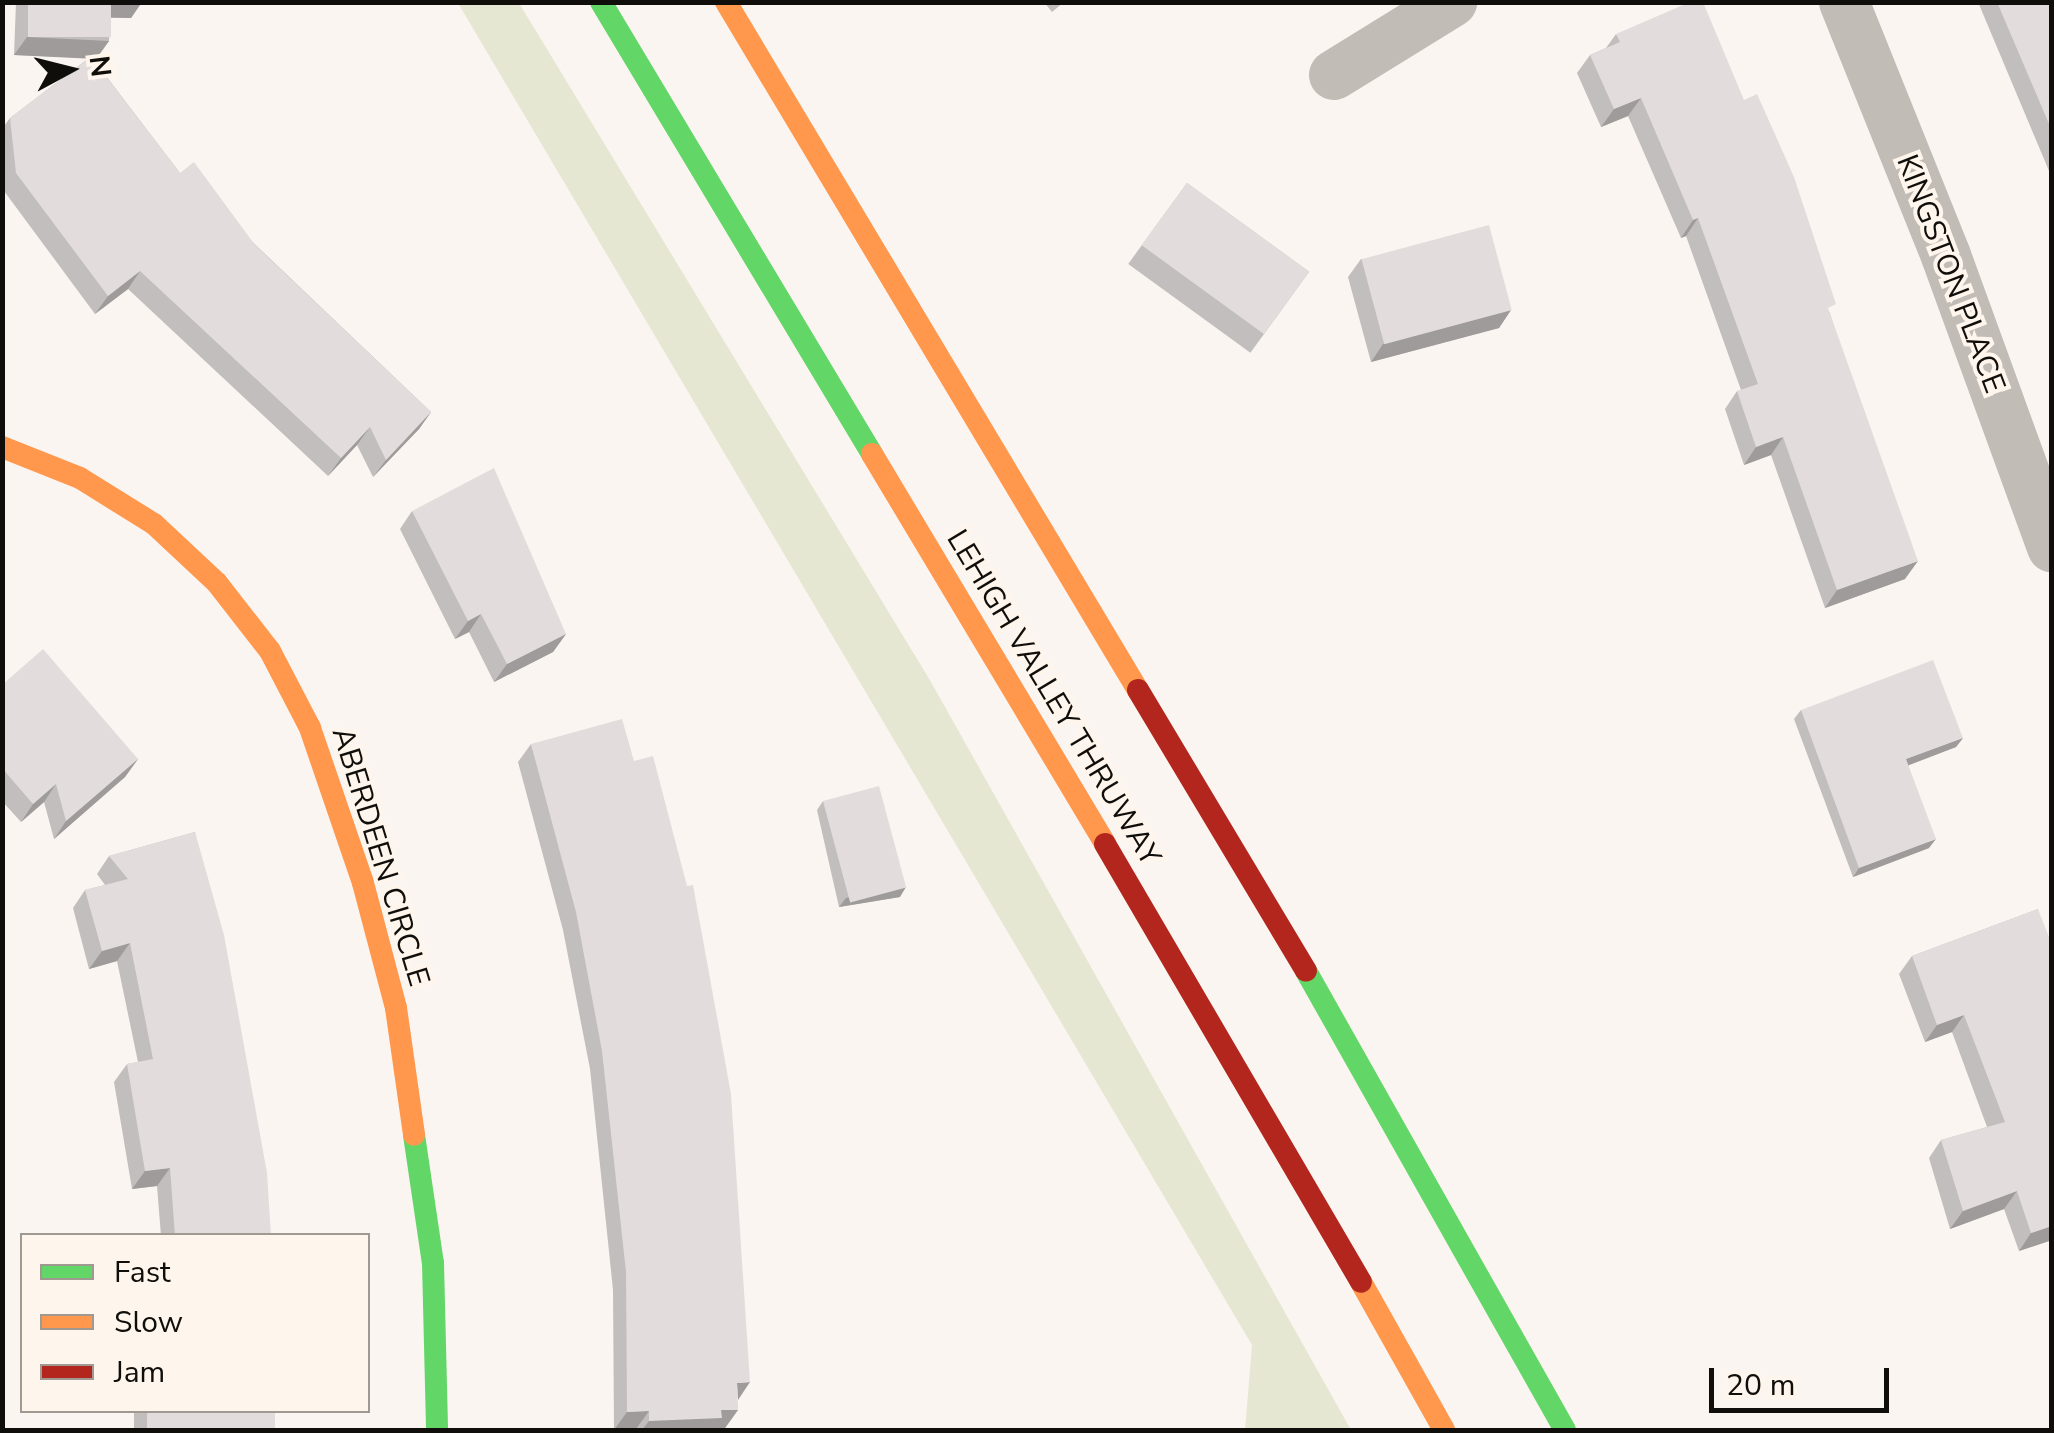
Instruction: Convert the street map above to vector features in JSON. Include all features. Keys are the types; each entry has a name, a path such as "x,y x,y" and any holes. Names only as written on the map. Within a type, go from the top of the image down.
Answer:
{"main road":[{"name":"LEHIGH VALLEY THRUWAY","path":"601,2 1263,1108 1444,1430"},
{"path":"726,2 1356,1053 1565,1430"},
{"name":"ABERDEEN CIRCLE","path":"2,447 80,478 154,524 217,583 270,651 310,728 363,883 396,1008 433,1263 437,1430"}],"street":[{"path":"1334,75 1452,2"},
{"name":"KINGSTON PLACE","path":"1844,2 1946,256 2052,548"}],"green space":[{"path":"458,3 519,3 931,682 1351,1430 1245,1430 1252,1345"}],"building":[{"path":"28,2 111,2 111,37 28,37"},
{"path":"1690,2 1703,2 1744,100 1757,94 1794,177 1836,304 1828,308 1918,561 1837,590 1783,437 1756,447 1737,391 1758,384 1698,218 1693,220 1641,98 1614,109 1590,55 1620,42 1616,34"},
{"path":"1997,2 2052,2 2052,131"},
{"path":"91,57 180,173 194,162 255,245 431,412 386,460 370,427 341,458 140,271 108,296 16,173 10,118"},
{"path":"1187,183 1309,272 1264,334 1142,245"},
{"path":"1489,225 1512,310 1384,344 1361,259"},
{"path":"494,468 566,634 507,664 481,614 468,621 412,511"},
{"path":"43,649 138,759 66,821 56,784 33,804 2,768 2,685"},
{"path":"1933,660 1963,738 1906,759 1936,839 1859,868 1801,710"},
{"path":"622,719 634,761 653,756 687,886 693,885 731,1094 750,1382 737,1383 738,1410 721,1410 722,1418 649,1421 649,1411 627,1412 626,1272 602,1051 576,912 531,744"},
{"path":"879,786 906,887 850,902 823,801"},
{"path":"195,832 224,935 267,1173 271,1233 175,1233 170,1168 145,1171 127,1064 153,1059 130,943 102,951 85,890 128,879 109,856"},
{"path":"2038,909 2052,945 2052,1226 2031,1233 2017,1191 1963,1211 1941,1140 2005,1122 1964,1015 1937,1025 1912,956"},
{"path":"147,1413 275,1413 275,1430 147,1430"}],"traffic: fast":[{"path":"601,2 872,454"},
{"path":"1306,971 1565,1430"},
{"path":"414,1135 433,1263 437,1430"}],"traffic: slow":[{"path":"726,2 1138,690"},
{"path":"2,447 80,478 154,524 217,583 270,651 310,728 363,883 396,1008 414,1135"},
{"path":"872,454 1105,844"},
{"path":"1361,1282 1444,1430"}],"traffic: jam":[{"path":"1138,690 1306,971"},
{"path":"1105,844 1361,1282"}]}
